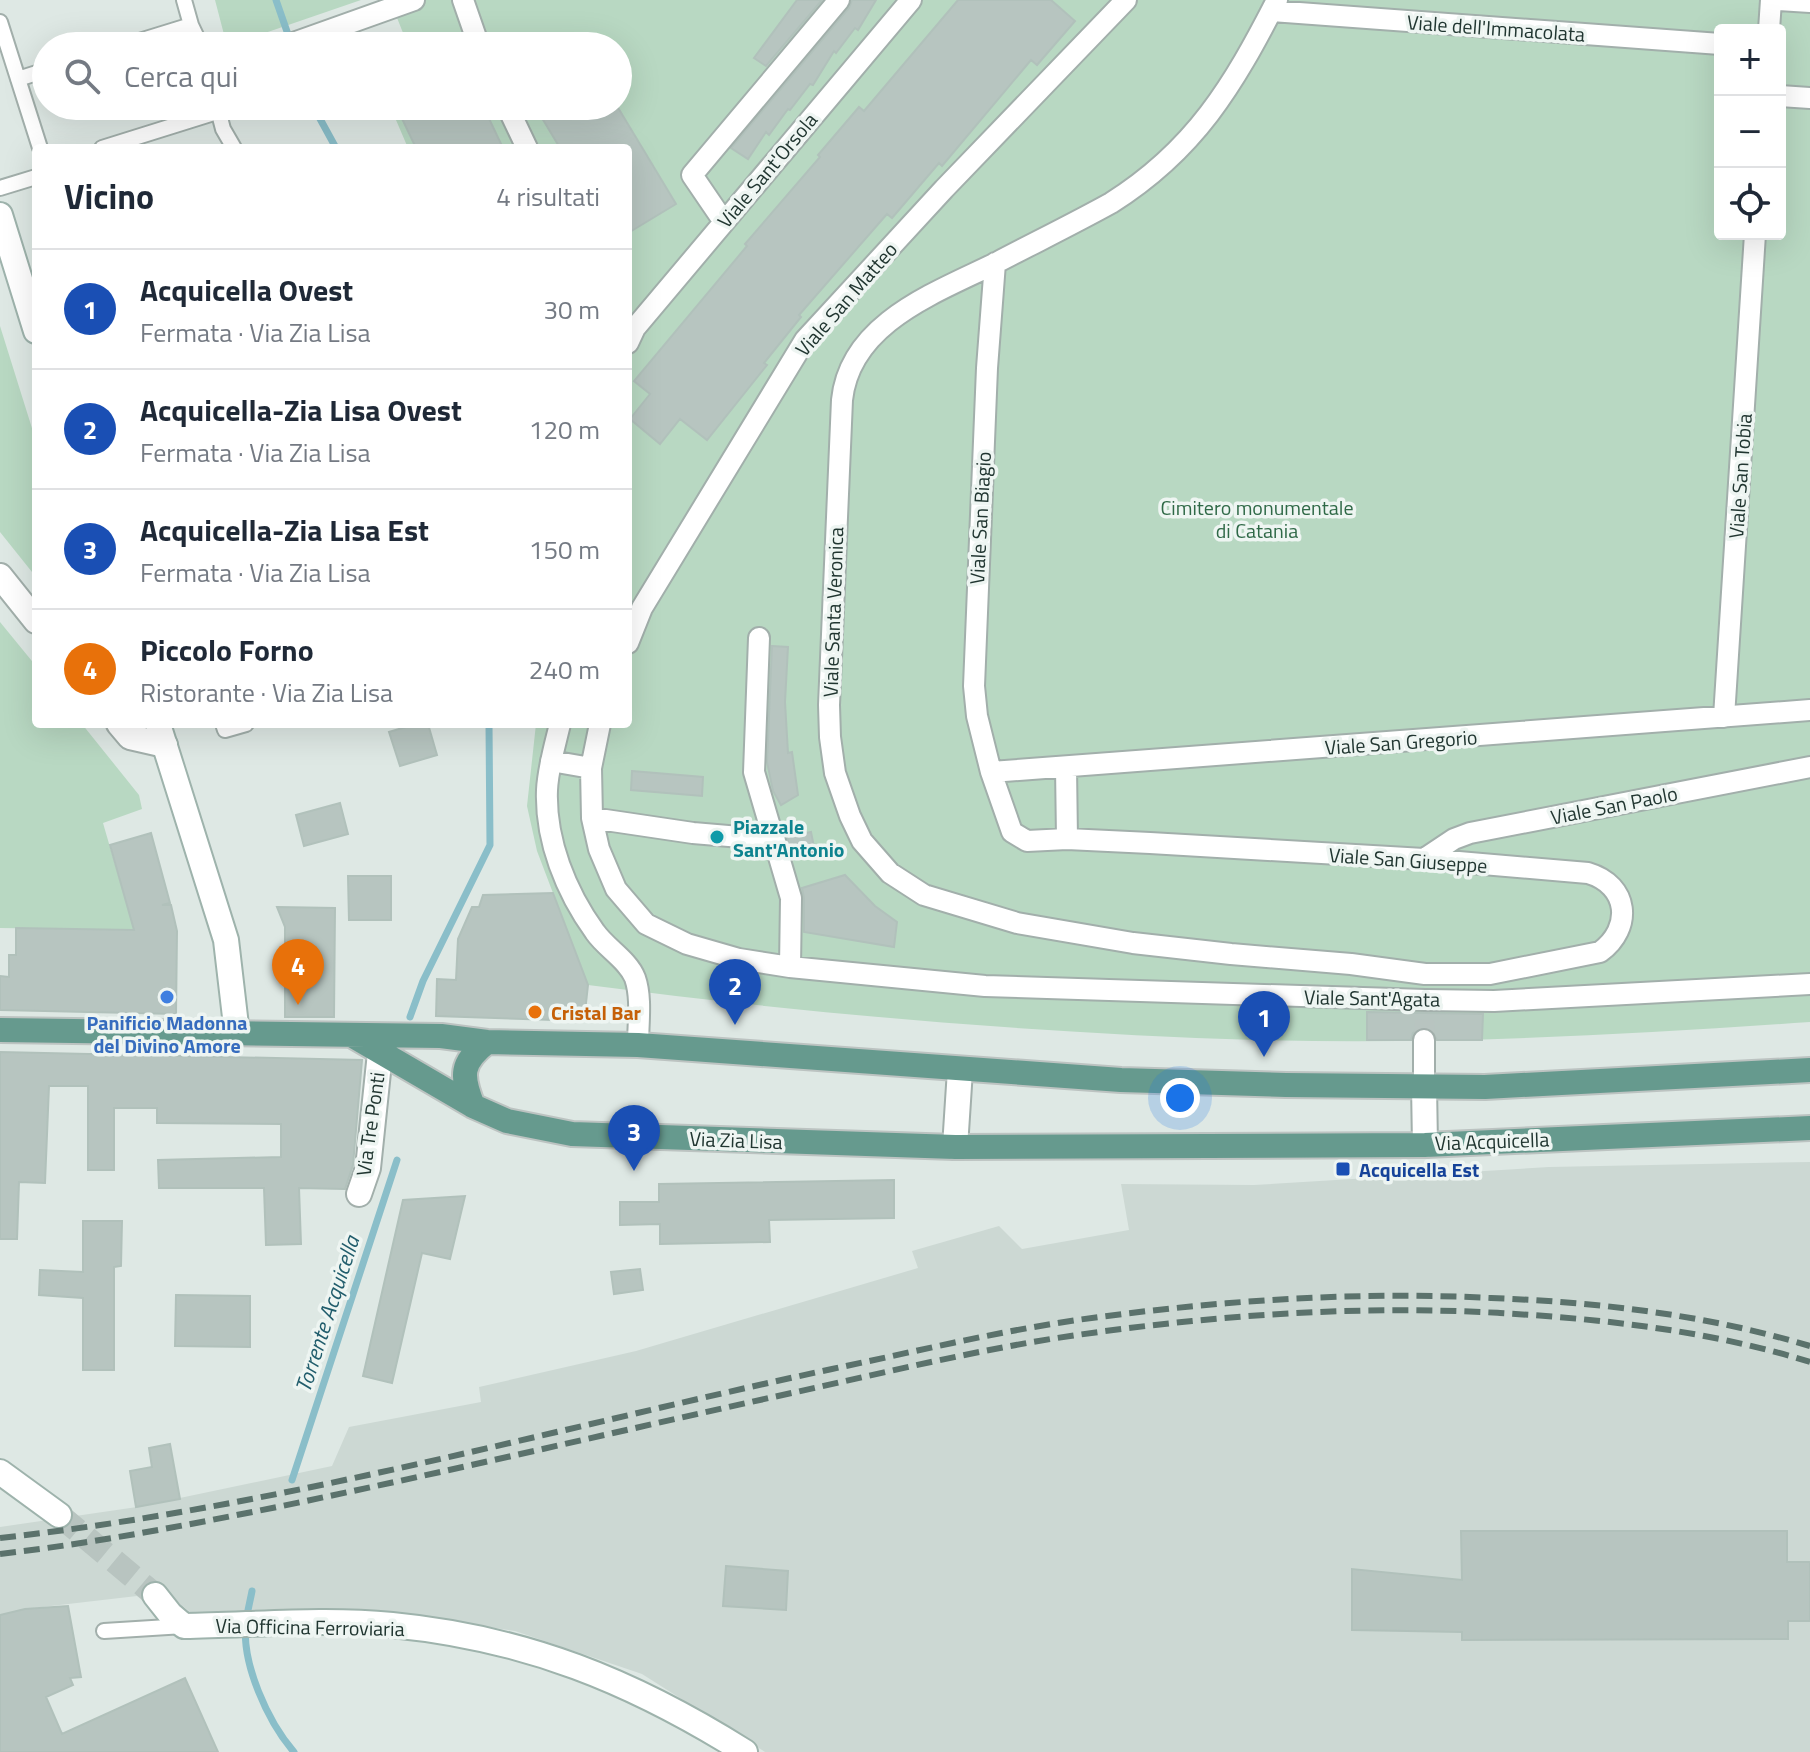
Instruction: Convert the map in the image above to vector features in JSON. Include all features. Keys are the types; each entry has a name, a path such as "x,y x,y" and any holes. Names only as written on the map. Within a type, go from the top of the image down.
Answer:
{"main road":[{"path":"0,215 32,318"},
{"path":"0,576 32,616"},
{"path":"122,728 130,737 162,734 226,940 237,1034"},
{"path":"0,1030 441,1036 487,1042 638,1045 1121,1080 1485,1087 1810,1070"},
{"name":"Via Zia Lisa","path":"351,1035 473,1106 507,1121 572,1134 955,1147 1425,1145"},
{"path":"473,1106 464,1072 468,1060 487,1042"},
{"name":"Via Tre Ponti","path":"359,1194 368,1168 380,1053"},
{"path":"955,1147 960,1070"},
{"name":"Via Acquicella","path":"1424,1085 1425,1145 1810,1128"},
{"path":"0,1472 59,1515"},
{"path":"155,1595 184,1626"},
{"name":"Via Officina Ferroviaria","path":"184,1626 391,1624 517,1647 638,1690 745,1752"}],"street":[{"path":"324,32 414,0"},
{"path":"463,0 474,32"},
{"path":"724,222 692,175 839,0"},
{"name":"Viale Sant'Orsola","path":"632,327 911,0"},
{"name":"Viale San Matteo","path":"632,633 642,608 805,340 944,189 1126,0"},
{"path":"1769,24 1771,0"},
{"path":"1778,0 1810,2"},
{"name":"Viale dell'Immacolata","path":"1275,6 1714,43"},
{"name":"Viale Santa Veronica","path":"1275,6 1221,99 1202,126 1166,162 1111,203 938,290 877,331 854,359 844,379 831,642 830,737 835,773 862,841 890,873 924,895 1017,923 1133,943 1425,974"},
{"path":"1786,96 1810,98"},
{"path":"514,120 525,144"},
{"name":"Viale San Tobia","path":"1724,717 1755,240"},
{"name":"Viale San Biagio","path":"991,772 977,716 973,653 995,263"},
{"path":"759,638 754,772 791,898 790,967"},
{"name":"Viale San Gregorio","path":"991,772 1810,710"},
{"path":"559,728 551,761 550,827 560,866 575,902 597,935 634,976 638,992 638,1045"},
{"path":"551,761 591,768 599,728"},
{"path":"1066,767 1067,839"},
{"name":"Viale San Paolo","path":"1424,859 1454,839 1470,833 1810,767"},
{"name":"Viale Sant'Agata","path":"591,768 592,818 599,849 616,889 646,924 687,944 726,956 790,967 985,986 1425,1006 1810,984"},
{"name":"Viale San Giuseppe","path":"991,772 1012,832 1027,841 1067,839 1424,859 1588,873 1611,883 1617,894 1622,921 1619,932 1600,952 1490,974 1425,974"},
{"path":"592,818 693,833 775,840"},
{"path":"1425,974 1425,1006"},
{"path":"1424,1040 1424,1085"}],"lane":[{"path":"184,0 194,32"},
{"path":"0,22 11,73 38,144"},
{"path":"168,32 191,25"},
{"path":"11,73 32,71"},
{"path":"114,144 185,120"},
{"path":"220,120 232,144"},
{"path":"0,188 32,178"},
{"path":"104,1631 184,1626"}],"shaded area":[{"path":"1810,1162 1810,1752 765,1752 642,1674 515,1631 375,1610 190,1612 168,1594 148,1605 137,1596 25,1609 0,1615 0,1527 137,1507 332,1466 349,1427 481,1402 479,1387 636,1351 918,1268 912,1251 999,1226 1022,1249 1129,1230 1121,1184 1254,1185 1549,1167"}],"green space":[{"path":"215,0 361,0 268,32 223,32"},
{"name":"Cimitero monumentale di Catania","path":"390,0 1810,0 1810,1022 1533,1038 1256,1040 1089,1033 922,1021 588,985 537,851 527,806 536,728 632,728 632,144 406,144 396,120 632,120 632,32 403,32"},
{"path":"0,326 32,428 32,572 0,532"},
{"path":"0,622 32,661 32,728 85,728 139,795 142,809 103,823 134,930 0,928"}],"building":[{"path":"797,0 822,0 766,66 754,58"},
{"path":"852,0 876,0 858,30 855,28 836,53 834,51 813,85 810,84 788,109 769,135 766,132 748,159 731,148 849,8"},
{"path":"958,0 1051,0 1075,21 1037,65 1031,60 942,166 939,163 892,218 887,214 799,315 801,317 764,363 767,365 707,440 680,419 660,444 632,421 650,394 634,381 820,157 818,155 859,107 864,111"},
{"path":"403,120 490,120 501,144 414,144"},
{"path":"543,120 625,120 676,204 632,231 632,144 558,144"},
{"path":"772,646 788,647 785,702 788,753 792,752 798,795 781,805 773,791 767,762"},
{"path":"402,728 429,728 437,755 400,766 389,732"},
{"path":"632,771 703,777 702,796 631,790"},
{"path":"340,803 348,834 304,846 296,815"},
{"path":"811,832 815,852 792,857 787,837"},
{"path":"151,833 170,903 162,905 171,905 177,931 176,1014 0,1010 0,976 9,977 9,955 16,955 16,928 134,930 110,845"},
{"path":"845,875 875,906 897,922 894,947 804,932 802,888"},
{"path":"348,876 391,876 391,920 349,920"},
{"path":"553,893 588,985 584,1021 436,1016 437,979 456,980 458,939 472,907 479,907 483,895"},
{"path":"277,907 335,908 334,1017 285,1017 285,927"},
{"path":"1367,1012 1483,1014 1482,1040 1437,1040 1431,1029 1423,1027 1413,1033 1411,1040 1367,1040"},
{"path":"0,1052 362,1060 353,1165 345,1189 299,1188 301,1244 266,1245 264,1188 159,1188 158,1160 281,1157 281,1124 157,1123 157,1108 114,1108 114,1170 88,1170 88,1086 49,1086 45,1183 19,1182 17,1239 0,1239"},
{"path":"894,1180 894,1218 769,1220 770,1242 660,1244 660,1224 620,1225 620,1202 659,1202 659,1184"},
{"path":"465,1196 450,1259 422,1253 392,1383 363,1376 403,1200"},
{"path":"83,1221 122,1221 121,1266 114,1267 114,1370 83,1370 83,1298 39,1295 40,1270 83,1272"},
{"path":"640,1269 643,1290 614,1294 611,1272"},
{"path":"176,1295 250,1296 250,1347 175,1346"},
{"path":"170,1444 180,1499 136,1507 130,1471 152,1467 149,1448"},
{"path":"1461,1531 1787,1531 1787,1562 1810,1562 1810,1621 1788,1621 1788,1639 1462,1640 1462,1632 1352,1630 1352,1569 1462,1580"},
{"path":"726,1566 788,1571 786,1610 723,1606"},
{"path":"68,1606 81,1677 70,1678 73,1685 46,1697 62,1734 185,1678 218,1752 0,1752 0,1615 25,1609"}],"waterway":[{"path":"276,0 287,32"},
{"path":"321,120 334,144"},
{"path":"410,1017 423,981 490,845 489,728"},
{"name":"Torrente Acquicella","path":"292,1480 397,1160"},
{"name":"Torrente Acquicella","path":"252,1591 246,1619 252,1673 266,1709 294,1752"}],"tunnel":[{"path":"1424,1040 1425,1012"},
{"path":"59,1515 155,1595"}],"railway":[{"path":"0,1538 210,1507 314,1486 1016,1330 1180,1308 1335,1297 1439,1296 1531,1300 1692,1318 1810,1346"},
{"path":"0,1554 71,1545 282,1506 968,1354 1077,1335 1182,1322 1341,1311 1500,1313 1696,1334 1810,1362"}],"place":[{"name":"Piazzale Sant'Antonio","path":"717,837"},
{"name":"Panificio Madonna del Divino Amore","path":"167,997"},
{"name":"Piccolo Forno","path":"298,1005"},
{"name":"Cristal Bar","path":"535,1012"},
{"name":"Acquicella-Zia Lisa Ovest","path":"735,1025"},
{"name":"Acquicella Ovest","path":"1264,1057"},
{"name":"Acquicella Est","path":"1343,1169"},
{"name":"Acquicella-Zia Lisa Est","path":"634,1171"}]}
